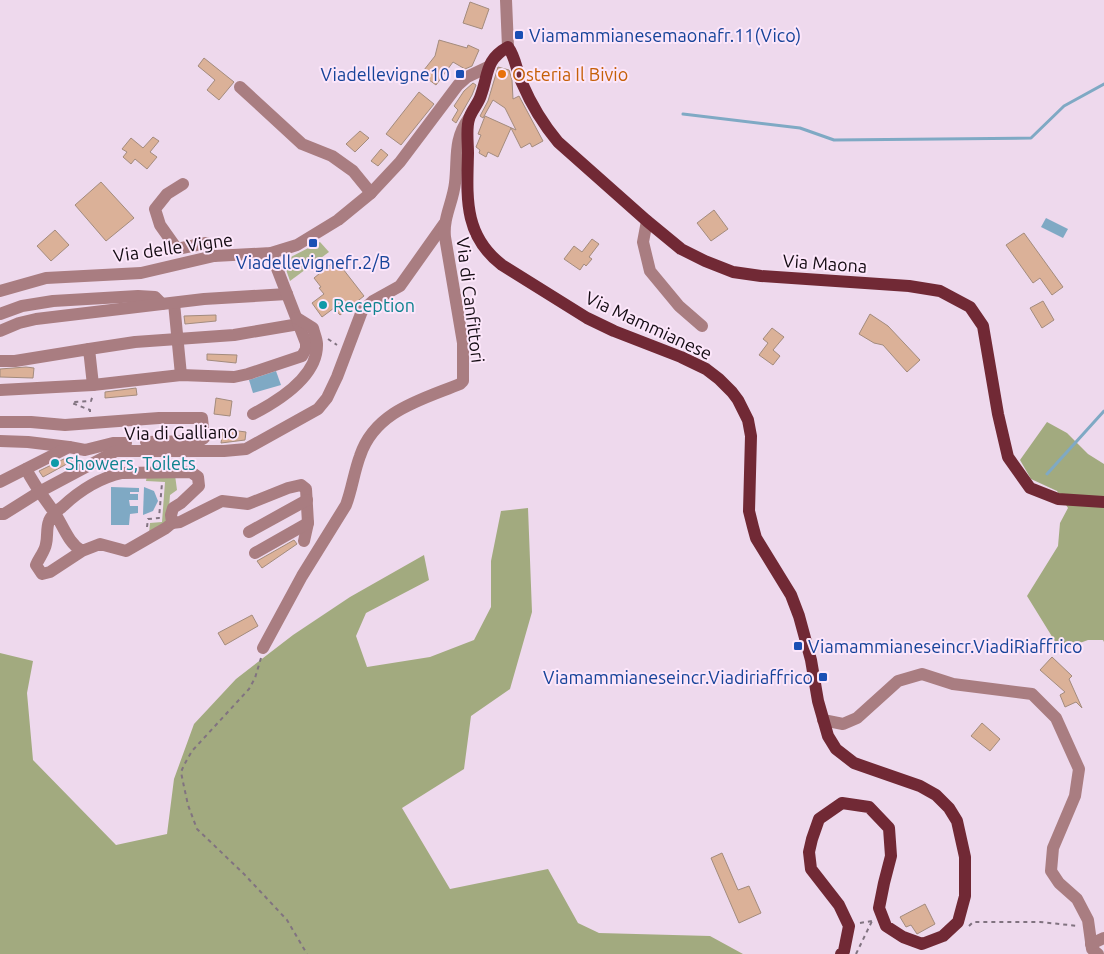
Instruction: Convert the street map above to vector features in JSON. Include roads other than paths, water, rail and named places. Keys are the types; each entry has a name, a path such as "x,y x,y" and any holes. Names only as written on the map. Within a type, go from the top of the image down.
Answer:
{"main road":[{"path":"488,67 495,55 508,47"},
{"name":"Via Maona","path":"508,47 514,55 519,76 530,100 552,135 569,153 680,249 704,262 733,272 774,277 909,286 940,291 970,307 982,326 1008,457 1030,488 1058,499 1104,502"},
{"name":"Via Mammianese","path":"488,67 482,94 469,118 467,193 475,234 493,258 588,318 614,331 706,369 732,392 748,420 751,436 749,511 756,538 790,595 799,616 812,660 818,701 828,736 836,749 854,763 872,771 920,786 936,795 949,808 957,821 965,857 966,896 958,922 943,936 922,944 903,937 886,926 879,908 891,856 889,828 869,808 842,803 819,819 809,852 811,868 839,905 849,926 844,951 841,954"}],"street":[{"path":"506,0 508,47"},
{"name":"Via delle Vigne","path":"0,291 57,277 141,273 214,256 271,253 306,241 338,220 371,193 400,162 462,80 488,67"},
{"path":"240,87 302,144 332,156 353,171 371,193"},
{"name":"Via di Canfittori","path":"263,648 302,576 346,505 360,456 375,429 392,414 463,381 462,343 444,237 444,224 455,183 457,146 462,128 469,118"},
{"path":"184,184 167,194 155,209 160,225 177,249 206,244 214,256"},
{"path":"647,221 643,242 650,271 679,306 702,326"},
{"name":"Via di Galliano","path":"0,514 4,514 39,492 116,451 224,451 246,449 318,410 327,398 337,377 362,311 373,301 400,286 444,224"},
{"path":"0,390 93,385 181,375 240,376 300,357 305,352 306,346 271,253"},
{"path":"0,331 19,322 36,319 204,299 287,294"},
{"path":"0,314 22,306 53,301 138,296 155,297 168,303 178,339 181,375"},
{"path":"0,361 15,361 135,342 234,335 298,321 313,328 317,344 312,367 277,402 253,414"},
{"path":"89,349 93,385"},
{"path":"0,384 13,388"},
{"path":"0,422 65,425 159,418 202,418 204,438 199,441 112,443 85,450 28,442 0,441"},
{"path":"0,482 69,448"},
{"path":"26,469 74,546 82,550"},
{"path":"172,523 171,514 173,508 199,486 198,477 194,472 130,472 111,475 78,491 50,518 46,529 47,542 36,564 42,574 50,572 82,550 100,544 126,551 172,523 180,522 222,501 248,504 288,488 301,485 306,489 307,500 308,523 304,541"},
{"path":"249,532 307,500"},
{"path":"255,553 308,523"},
{"path":"823,720 843,724 856,718 898,681 922,674 953,684 1032,694 1056,718 1079,769 1075,796 1053,848 1051,871 1059,883 1077,899 1088,920 1094,949"},
{"path":"1094,949 1104,938"}],"water":[{"path":"1046,218 1068,229 1063,238 1041,227"},
{"path":"276,371 281,385 253,393 249,380"},
{"path":"111,487 139,488 139,492 130,492 130,494 138,494 138,500 129,500 130,506 138,506 138,513 130,514 129,525 111,525"},
{"path":"144,487 154,491 158,501 153,511 143,515"}],"waterway":[{"path":"683,114 800,128 834,140 1031,138 1064,106 1104,84"},
{"path":"1047,474 1104,411"}],"place":[{"name":"Viamammianesemaonafr.11(Vico)","path":"519,35"},
{"name":"Viadellevigne10","path":"460,74"},
{"name":"Osteria Il Bivio","path":"502,74"},
{"name":"Viadellevignefr.2/B","path":"313,243"},
{"name":"Reception","path":"323,305"},
{"name":"Showers, Toilets","path":"55,463"},
{"name":"Viamammianeseincr.ViadiRiaffrico","path":"798,646"},
{"name":"Viamammianeseincr.Viadiriaffrico","path":"823,677"}]}
